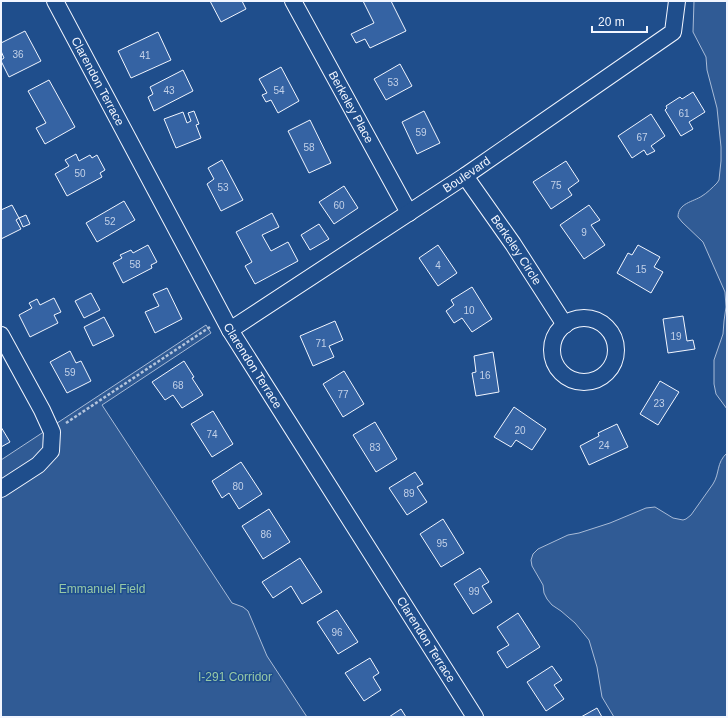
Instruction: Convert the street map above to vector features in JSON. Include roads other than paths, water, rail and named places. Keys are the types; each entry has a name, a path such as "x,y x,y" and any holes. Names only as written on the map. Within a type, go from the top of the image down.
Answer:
{"street":[{"name":"Clarendon Terrace","path":"55,1 227,324 475,717"},
{"name":"Berkeley Place","path":"293,1 409,213"},
{"name":"Boulevard","path":"227,324 409,213 673,32 677,1"},
{"name":"Berkeley Circle","path":"465,176 513,244 565,325"},
{"path":"582,318 592,319 601,323 608,329 614,337 616,351 613,365 608,372 596,380 582,383 568,378 557,368 553,360 552,350 554,340 558,332 565,325 573,320 582,318"},
{"path":"1,335 42,410 52,432 51,451 38,465 1,488"}],"park label":[{"name":"Emmanuel Field","path":"102,589"},
{"name":"I-291 Corridor","path":"235,677"}]}
